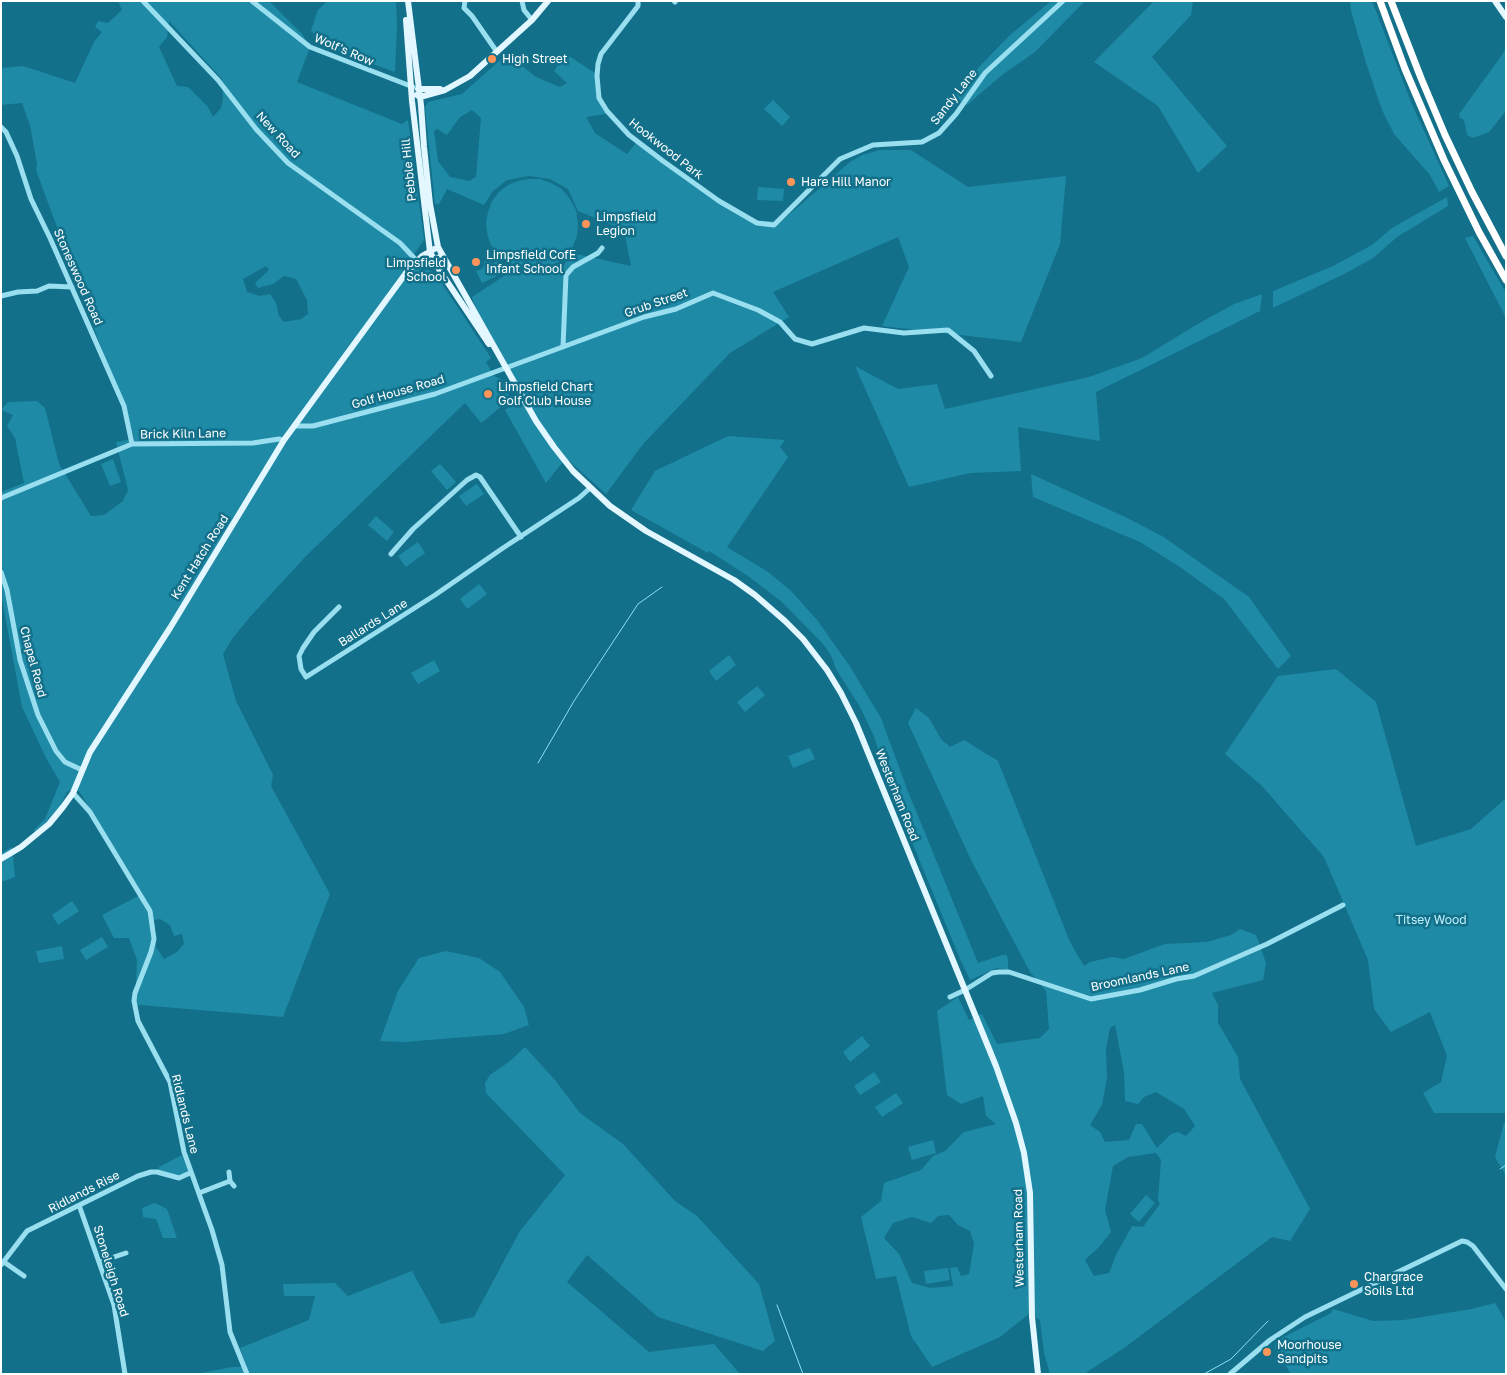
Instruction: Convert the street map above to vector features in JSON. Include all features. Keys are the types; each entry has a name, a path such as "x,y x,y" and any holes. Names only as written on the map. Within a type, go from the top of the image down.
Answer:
{"highway":[{"path":"1380,1 1404,69 1444,160 1479,232 1506,280"},
{"path":"1391,1 1445,135 1472,192 1506,256"}],"main road":[{"path":"406,1 411,89 420,97 450,88 470,76 532,20 548,1"},
{"path":"406,1 418,89 450,88"},
{"path":"1495,1 1506,17"},
{"name":"Pebble Hill","path":"411,89 427,240 430,252"},
{"name":"Pebble Hill","path":"418,89 430,204 440,251"},
{"name":"Kent Hatch Road","path":"1,859 21,847 49,824 73,793 90,752 170,628 284,440 406,273 422,256 430,252 440,251"},
{"path":"417,261 433,260 440,251"},
{"name":"Westerham Road","path":"440,251 495,347 500,360"},
{"name":"Westerham Road","path":"430,252 433,260 500,360 554,447 590,488 631,522 717,570 750,591 785,621 811,649 834,682 856,723 1007,1094 1024,1153 1030,1203 1032,1317 1038,1374"}],"street":[{"name":"New Road","path":"143,1 218,80 256,129 288,163 400,243 417,261"},
{"name":"Wolf's Row","path":"252,1 310,48 411,89 418,89"},
{"path":"465,1 464,8 472,16 497,52"},
{"path":"522,1 524,10 532,20"},
{"name":"Hookwood Park","path":"638,1 638,6 604,49 598,64 597,76 600,98 607,111 629,135 663,162 712,196 758,223 774,225"},
{"name":"Sandy Lane","path":"774,225 840,160 873,145 922,142 939,133 956,114 985,73 1063,1"},
{"name":"Stoneswood Road","path":"1,127 6,132 17,156 31,199 124,406 132,444"},
{"path":"563,347 566,275 573,267 598,253 602,248"},
{"path":"1,296 18,292 37,291 49,286 72,287"},
{"name":"Grub Street","path":"505,368 644,317 676,309 713,293 758,310 780,322 795,339 812,344 864,328 904,333 948,330 974,351 991,376"},
{"name":"Golf House Road","path":"294,426 313,426 435,394 505,368"},
{"name":"Brick Kiln Lane","path":"1,498 132,444 252,444 279,439 284,440"},
{"path":"391,554 413,529 467,480 476,475 480,477 521,537"},
{"name":"Ballards Lane","path":"339,607 314,632 303,648 300,656 301,669 306,677 435,595 578,499 590,488"},
{"name":"Chapel Road","path":"1,572 7,590 20,660 38,715 56,751 65,762 82,770"},
{"name":"Ridlands Lane","path":"73,793 90,812 150,911 154,939 152,952 135,993 134,1000 138,1021 170,1082 179,1132 190,1173 200,1193 222,1265 230,1332 247,1374"},
{"name":"Broomlands Lane","path":"950,997 992,973 999,972 1010,972 1091,999 1140,990 1176,979 1194,976 1267,944 1343,905"},
{"name":"Ridlands Rise","path":"2,1263 27,1231 144,1173 157,1172 179,1178 190,1173"},
{"path":"200,1193 232,1183 229,1172"},
{"name":"Stoneleigh Road","path":"79,1206 114,1305 125,1374"},
{"path":"1230,1374 1270,1340 1305,1316 1462,1241 1473,1246 1506,1289"},
{"path":"100,1262 126,1253"},
{"path":"2,1263 24,1276"}],"green space":[{"path":"118,1 269,1 302,34 310,47 297,82 402,124 408,120 424,240 409,261 421,270 435,273 491,358 486,362 494,376 503,380 510,400 507,405 502,406 481,423 465,403 306,556 249,618 223,654 236,701 273,775 271,786 330,894 283,1017 140,1005 135,1007 137,960 129,938 114,938 102,915 142,894 141,891 79,791 70,790 67,792 60,806 47,821 36,833 34,830 45,819 60,782 46,758 22,707 1,594 1,492 24,483 15,438 7,426 13,415 1,410 8,402 37,401 45,408 59,464 91,516 104,515 123,501 128,490 116,442 134,439 124,401 105,358 36,170 37,164 30,125 22,103 1,105 1,68 23,66 75,83 94,42 102,32 95,27 98,21 108,23 122,10","holes":["169,21 222,79 223,99 221,108 213,117 208,107 188,87 177,86 159,47 167,37","266,266 269,270 255,283 258,288 273,284 284,276 296,279 307,300 308,314 301,319 284,322 279,316 276,303 270,294 260,296 247,292 243,279","160,919 170,925 174,936 182,934 184,944 177,952 164,959 156,947 154,920"]},
{"path":"327,1 396,1 395,72 332,49 311,31 318,10"},
{"path":"1051,1 1085,1 1035,52 1002,75 967,105 954,97 979,67 1009,36"},
{"path":"1154,1 1193,1 1191,15 1152,57 1227,146 1198,173 1158,106 1094,62"},
{"path":"1350,1 1372,1 1411,102 1449,186 1439,192 1430,175 1394,134 1382,110 1367,66 1351,11"},
{"path":"1506,48 1506,111 1489,132 1473,138 1467,135 1465,124 1459,114"},
{"path":"507,54 536,77 560,87 567,83 554,71 566,54 595,73 597,97 606,114 586,117 595,133 627,154 636,143 685,180 750,221 772,221 778,224 850,162 862,155 880,150 911,150 968,187 1066,176 1060,244 1021,342 882,326 909,267 898,237 773,292 789,317 730,353 643,444 606,494 566,458 546,483 505,410 525,397 475,308 472,297 513,270 524,270 505,261 496,253 487,233 486,222 488,212 492,201 499,192 508,185 518,181 540,179 562,189 576,210 577,236 572,248 564,258 543,269 561,269 570,256 576,254 631,266 624,230 578,211 568,189 550,179 529,176 507,180 493,191 484,205 447,189 439,204 435,204 425,107 428,102 462,94","holes":["472,110 481,118 476,177 469,181 450,177 438,161 434,131 437,129 447,135 460,117"]},
{"path":"773,100 790,117 782,126 764,109"},
{"path":"758,187 784,189 783,201 757,200"},
{"path":"1447,197 1448,206 1397,237 1373,258 1273,308 1273,291 1333,266 1372,245 1392,228"},
{"path":"1473,236 1506,293 1506,318 1465,238"},
{"path":"489,259 492,264 497,261 503,273 482,283 476,271 482,269 485,264 484,262"},
{"path":"1262,294 1260,311 1096,392 1100,441 1018,427 1021,471 970,473 909,487 855,366 898,389 937,384 945,409 1089,377 1142,358 1234,304"},
{"path":"728,436 785,440 780,447 788,457 727,547 768,572 791,591 817,620 849,665 881,718 907,789 978,963 1007,955 1008,970 997,968 970,980 903,820 873,734 860,707 823,644 782,602 748,576 709,551 708,553 631,510 655,471"},
{"path":"113,459 121,482 110,486 101,464"},
{"path":"440,464 456,482 447,490 431,471"},
{"path":"1031,474 1162,536 1249,597 1291,656 1278,669 1224,599 1180,567 1140,542 1033,497"},
{"path":"477,484 484,494 466,506 459,496"},
{"path":"376,516 394,532 387,541 368,525"},
{"path":"418,542 425,553 406,567 398,556"},
{"path":"479,584 487,594 467,609 460,599"},
{"path":"729,655 736,665 716,681 709,671"},
{"path":"434,660 440,671 418,684 411,673"},
{"name":"Titsey Wood","path":"1336,669 1376,702 1416,846 1471,829 1506,798 1506,1113 1434,1113 1423,1093 1441,1082 1447,1056 1430,1012 1391,1032 1374,1009 1368,960 1324,857 1262,786 1225,754 1278,676"},
{"path":"757,686 765,695 745,712 737,702"},
{"path":"916,708 929,718 941,739 950,747 964,740 998,761 1070,942 1084,966 1090,962 1112,957 1124,959 1165,944 1207,942 1231,935 1240,929 1256,935 1266,963 1263,980 1212,993 1218,1005 1218,1023 1238,1057 1240,1079 1310,1209 1290,1241 1272,1237 1124,1348 1084,1374 1050,1374 1044,1353 1040,1320 1029,1314 1000,1337 932,1367 911,1336 896,1276 876,1279 861,1217 881,1201 884,1183 921,1170 933,1156 945,1151 964,1132 996,1124 986,1116 983,1096 961,1104 947,1095 937,1011 958,997 969,1020 982,1014 997,1044 1040,1038 1049,1029 1046,991 1030,972 971,860 908,723","holes":["1115,1025 1124,1072 1125,1101 1138,1104 1144,1097 1156,1092 1184,1109 1195,1126 1186,1136 1178,1132 1171,1134 1157,1148 1142,1124 1136,1124 1129,1140 1105,1142 1100,1132 1090,1125 1102,1105 1107,1078 1106,1049 1110,1028","1156,1153 1161,1160 1158,1200 1160,1204 1143,1227 1132,1226 1116,1255 1109,1273 1094,1276 1085,1260 1111,1232 1105,1210 1113,1166 1128,1157","949,1215 958,1225 970,1231 974,1244 969,1274 961,1276 957,1267 950,1268 953,1286 930,1288 912,1283 899,1254 884,1238 893,1223 912,1217 931,1223 938,1216"]},
{"path":"810,748 815,759 793,768 788,756"},
{"path":"12,847 15,877 1,882 1,853"},
{"path":"72,901 79,911 58,925 52,915"},
{"path":"102,937 108,947 86,960 80,950"},
{"path":"62,946 64,959 39,963 36,951"},
{"path":"446,951 479,958 500,972 524,1007 529,1025 504,1034 404,1042 380,1041 398,991 419,958"},
{"path":"862,1036 870,1046 850,1062 843,1052"},
{"path":"525,1047 555,1080 580,1113 623,1144 675,1201 697,1216 759,1284 775,1341 763,1351 658,1317 587,1255 567,1282 649,1352 714,1344 740,1374 196,1374 232,1367 247,1367 240,1348 309,1320 315,1296 284,1296 283,1284 335,1283 348,1296 412,1271 441,1324 474,1317 520,1231 565,1175 486,1093 485,1083 490,1075 510,1061"},
{"path":"874,1072 881,1082 860,1095 854,1086"},
{"path":"896,1093 903,1103 882,1117 875,1107"},
{"path":"1504,1123 1506,1123 1506,1176 1495,1157"},
{"path":"933,1140 936,1153 912,1160 908,1147"},
{"path":"182,1155 188,1170 186,1173 178,1176 158,1171 159,1167"},
{"path":"1146,1195 1155,1203 1139,1222 1130,1214"},
{"path":"155,1203 167,1209 177,1238 163,1238 156,1219 143,1217 142,1208"},
{"path":"948,1268 950,1280 926,1284 924,1271"},
{"path":"1495,1303 1506,1322 1506,1374 1291,1374 1275,1348 1276,1341 1331,1313 1333,1309 1373,1321 1404,1320"}],"waterway":[{"path":"538,763 574,701 638,604 662,587"},
{"path":"1500,1169 1506,1165"},
{"path":"777,1305 803,1374"},
{"path":"1204,1374 1231,1359 1268,1321"}],"place":[{"name":"High Street","path":"492,59"},
{"name":"Hare Hill Manor","path":"791,182"},
{"name":"Limpsfield Legion","path":"586,224"},
{"name":"Limpsfield CofE Infant School","path":"476,262"},
{"name":"Limpsfield School","path":"456,270"},
{"name":"Limpsfield Chart Golf Club House","path":"488,394"},
{"name":"Chargrace Soils Ltd","path":"1354,1284"},
{"name":"Moorhouse Sandpits","path":"1267,1352"}]}
